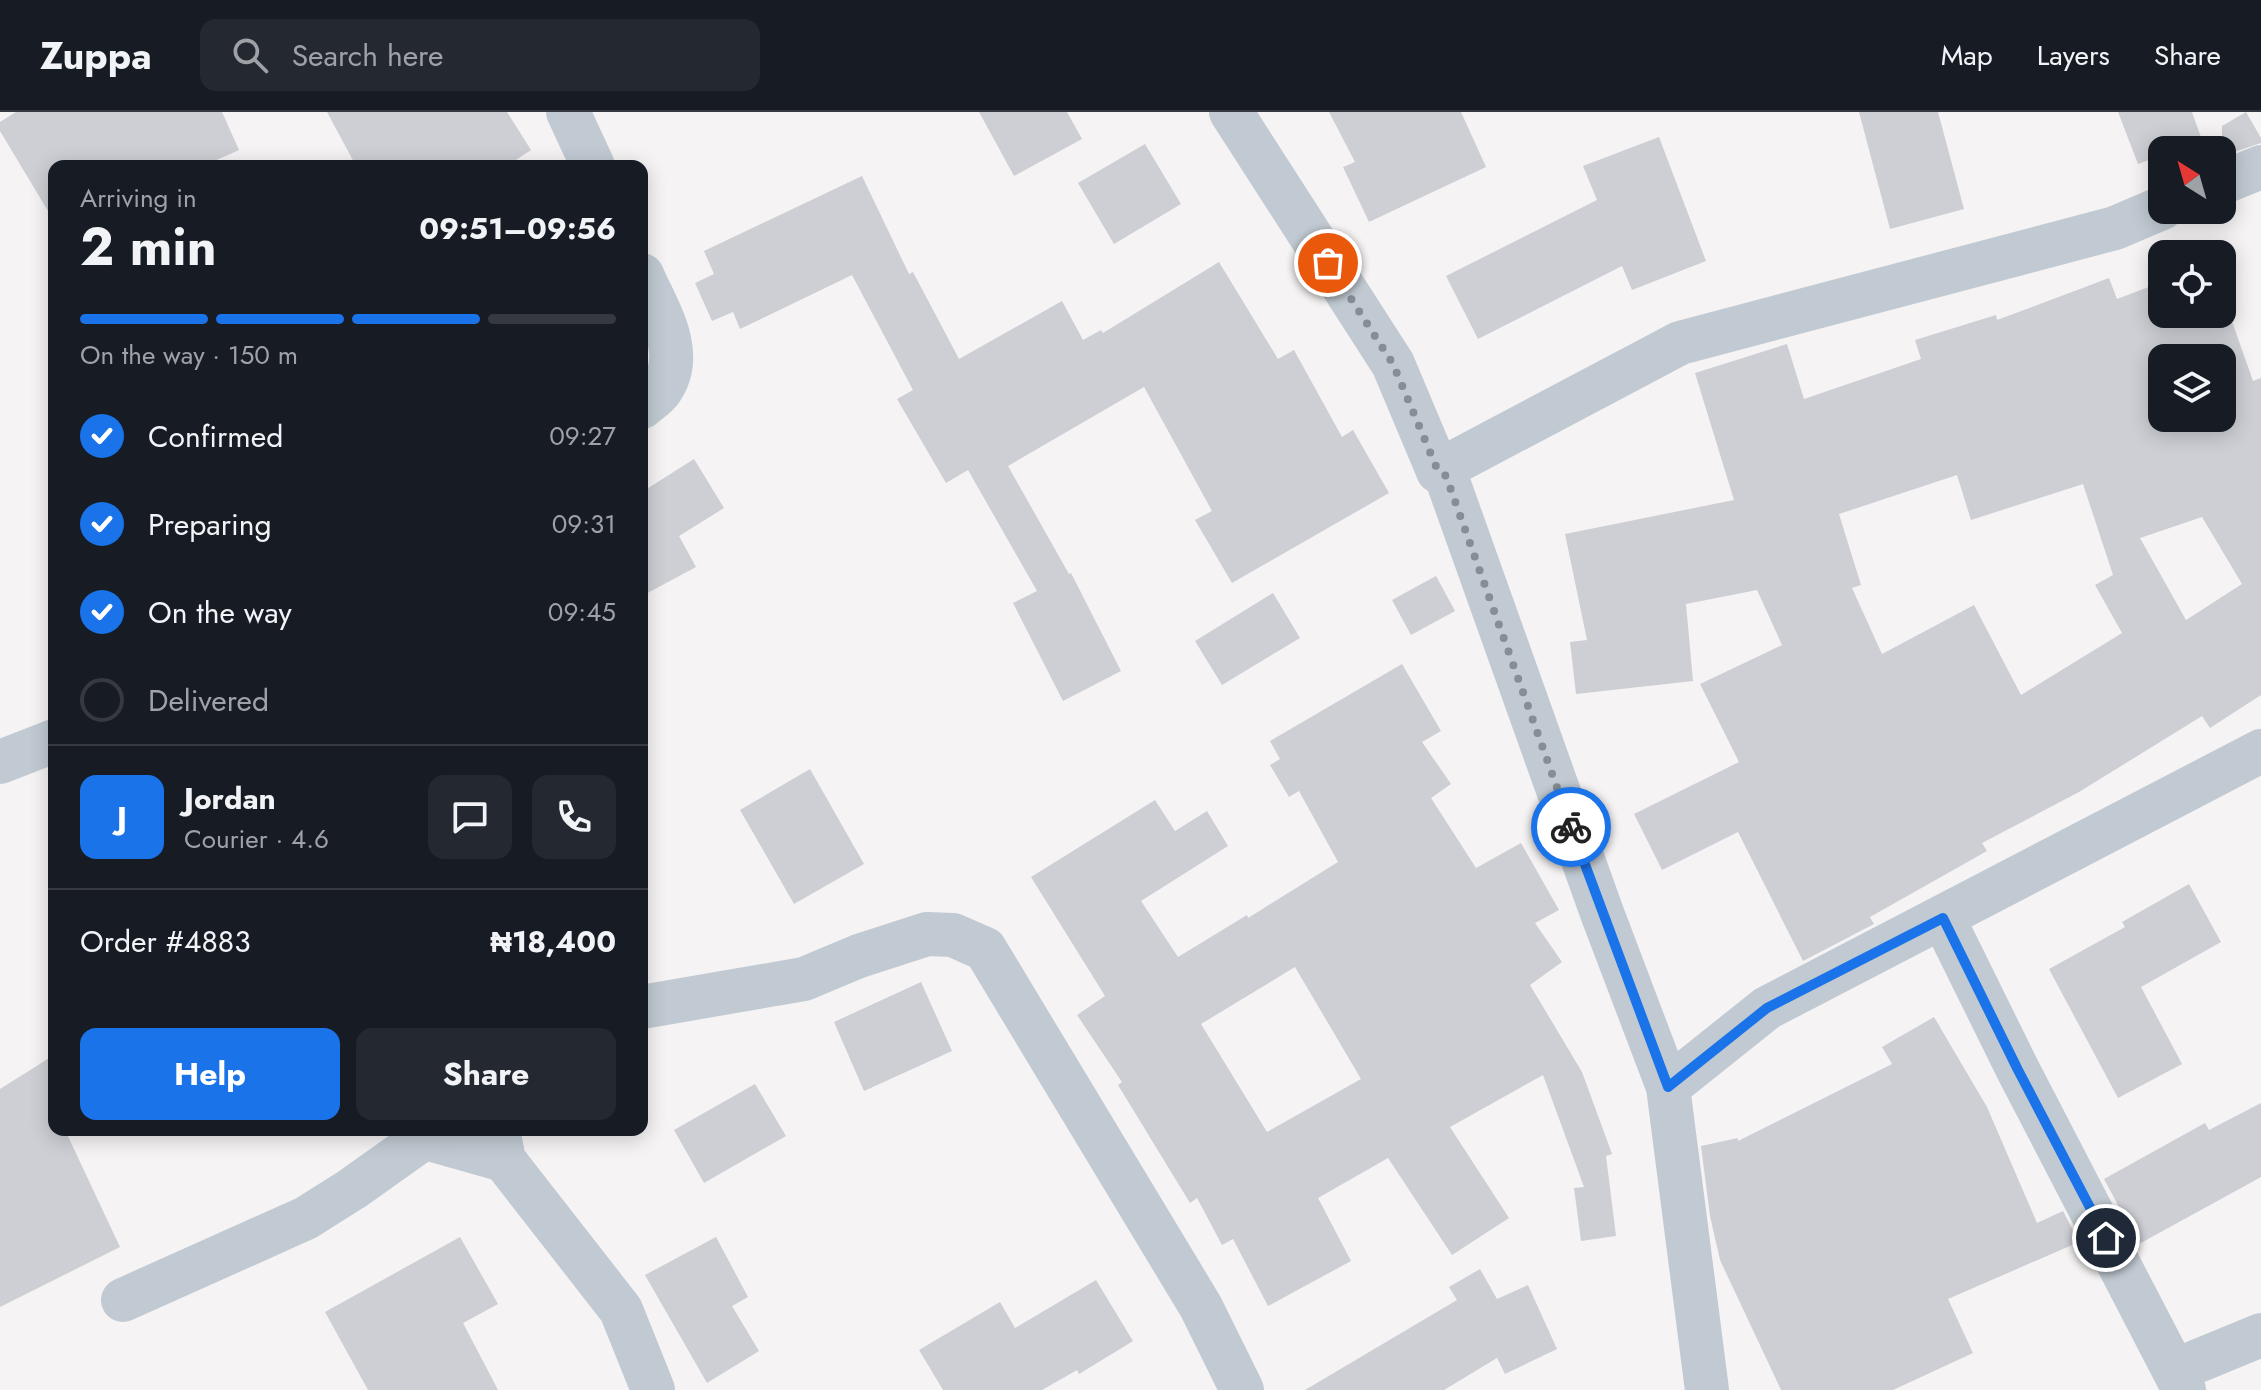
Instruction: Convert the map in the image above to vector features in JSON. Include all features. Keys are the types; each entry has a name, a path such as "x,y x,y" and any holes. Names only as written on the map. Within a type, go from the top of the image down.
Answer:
{"street":[{"path":"568,112 590,160"},
{"path":"1231,112 1393,364 1438,471 1446,476 1602,913 1668,1087 1707,1390"},
{"path":"2236,177 2261,167"},
{"path":"1438,471 1680,343 2115,228 2148,214"},
{"path":"648,288 672,342 669,368 662,389 648,402"},
{"path":"0,762 48,743"},
{"path":"1668,1087 1767,1008 2261,751"},
{"path":"1943,918 2180,1380 2261,1335"},
{"path":"648,1006 804,979 859,956 927,934 953,935 985,949 1201,1307 1242,1390"},
{"path":"123,1300 306,1218 428,1136"},
{"path":"444,1136 501,1145 621,1310 653,1390"}],"building":[{"path":"16,112 222,112 239,150 216,160 48,160 48,211 0,131 0,122"},
{"path":"327,112 507,112 531,150 516,160 353,160"},
{"path":"979,112 1067,112 1082,139 1014,176"},
{"path":"1329,112 1461,112 1486,167 1369,222 1343,167 1355,162"},
{"path":"1859,112 1938,112 1964,209 1890,229"},
{"path":"2118,112 2192,112 2201,136 2148,136 2148,160 2138,164"},
{"path":"2246,112 2261,143 2236,151 2236,136 2222,136 2222,126"},
{"path":"1659,137 1706,261 1632,290 1622,266 1478,339 1446,276 1597,200 1583,166"},
{"path":"1145,144 1181,204 1114,244 1078,183"},
{"path":"862,176 909,274 913,272 959,359 1062,301 1083,340 1101,330 1103,333 1219,262 1278,359 1294,350 1342,437 1353,430 1389,493 1232,583 1195,520 1212,511 1144,387 1008,466 1071,573 1121,671 1063,701 1013,603 1037,591 968,470 946,483 897,399 913,390 852,275 740,329 733,312 712,321 695,283 714,274 704,251"},
{"path":"2109,278 2117,299 2148,287 2148,328 2234,328 2253,381 2261,378 2261,695 2210,728 2202,716 2079,792 1982,843 1987,851 1870,917 1874,924 1803,961 1738,832 1662,870 1634,814 1739,762 1700,684 1782,645 1757,590 1686,604 1693,681 1576,694 1570,642 1587,640 1565,534 1734,500 1695,373 1787,344 1804,399 1921,359 1915,340 1996,315 1997,320","holes":["1957,475 1971,520 2083,484 2113,575 2095,585 2122,633 2021,695 1974,605 1882,654 1852,588 1861,585 1839,514","2202,517 2242,584 2186,620 2140,538"]},
{"path":"694,459 724,508 679,536 696,567 648,593 648,488"},
{"path":"1436,576 1455,611 1411,635 1392,600"},
{"path":"1273,593 1300,638 1222,685 1195,641"},
{"path":"1402,664 1441,731 1422,742 1451,784 1431,798 1476,868 1521,843 1559,910 1535,923 1562,962 1530,985 1582,1072 1612,1154 1606,1156 1616,1236 1581,1241 1574,1188 1584,1187 1543,1075 1450,1127 1509,1218 1452,1255 1388,1158 1318,1198 1351,1261 1268,1306 1233,1239 1222,1245 1197,1198 1190,1203 1118,1085 1122,1082 1077,1015 1105,996 1031,877 1155,800 1175,831 1207,811 1228,846 1141,901 1178,957 1247,915 1248,918 1338,862 1299,791 1289,797 1270,765 1280,759 1270,741","holes":["1295,967 1361,1079 1267,1132 1201,1024"]},
{"path":"810,769 864,864 794,904 740,810"},
{"path":"2189,884 2221,942 2141,987 2182,1064 2118,1098 2049,969 2125,927 2122,922"},
{"path":"921,982 952,1051 864,1091 834,1022"},
{"path":"1934,1017 1987,1107 2037,1223 2063,1211 2079,1242 1948,1299 1973,1353 1893,1390 1781,1390 1720,1260 1710,1216 1701,1146 1738,1138 1738,1141 1892,1064 1882,1047"},
{"path":"48,1059 48,1136 68,1136 120,1247 0,1307 0,1089"},
{"path":"755,1084 786,1136 704,1183 674,1130"},
{"path":"2261,1103 2261,1177 2139,1244 2104,1179 2205,1123 2209,1130"},
{"path":"460,1237 498,1304 463,1323 498,1390 368,1390 325,1312"},
{"path":"716,1237 748,1297 732,1306 759,1351 707,1383 645,1275"},
{"path":"1480,1269 1497,1299 1528,1285 1557,1349 1505,1374 1497,1358 1444,1390 1305,1390 1457,1300 1449,1287"},
{"path":"1096,1280 1133,1341 1079,1374 1077,1370 1042,1390 943,1390 919,1350 1000,1302 1015,1328"}],"way so far":[{"path":"1328,263 1393,364 1438,471 1446,476 1571,827"}],"route":[{"path":"1571,827 1668,1087 1767,1008 1943,918 2106,1238"}]}
